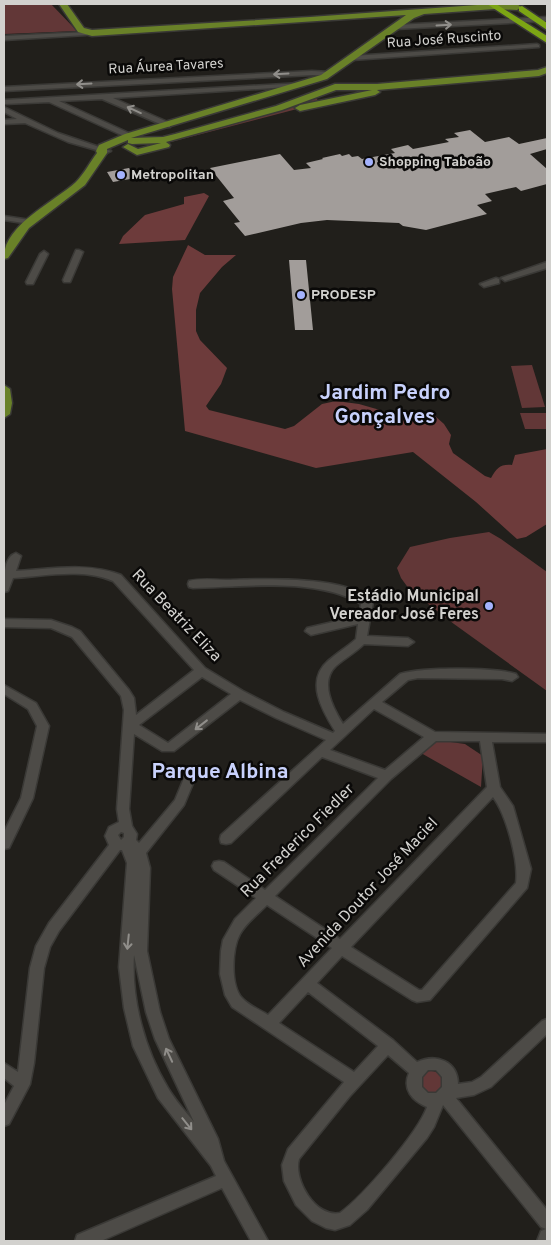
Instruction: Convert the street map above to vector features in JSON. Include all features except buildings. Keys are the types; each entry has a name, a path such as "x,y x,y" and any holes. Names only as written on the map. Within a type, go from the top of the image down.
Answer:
{"highway":[{"path":"506,6 547,47"},
{"path":"506,6 544,22"},
{"path":"521,22 547,34"},
{"path":"521,22 547,40"}],"main road":[{"path":"63,4 81,30 86,33 400,20"},
{"path":"5,253 21,230 81,183 105,150 204,114 302,85 330,74 400,20 421,12 506,6"},
{"path":"153,140 182,136 279,108 342,86 377,87 545,69"},
{"path":"128,142 134,152 148,150 302,107 374,92 464,83 547,81"},
{"path":"326,91 322,96 326,99 342,100"},
{"path":"167,127 166,132 168,135 182,136"},
{"path":"128,142 143,146 153,140 167,127"},
{"path":"4,389 6,403 4,414"}],"street":[{"path":"400,20 544,22"},
{"path":"4,38 86,33"},
{"name":"Rua José Ruscinto","path":"352,58 537,46"},
{"name":"Rua Áurea Tavares","path":"4,89 201,78 312,73 330,74"},
{"path":"4,102 302,85"},
{"path":"102,96 167,127"},
{"path":"48,99 128,142"},
{"path":"4,109 27,121 105,150"},
{"path":"4,122 27,121"},
{"path":"7,219 30,222"},
{"path":"7,219 18,225 21,230"},
{"path":"67,280 79,252"},
{"path":"30,282 44,254"},
{"path":"484,284 547,265"},
{"path":"4,588 16,556"},
{"name":"Rua Beatriz Eliza","path":"9,575 94,572 111,574 117,578 201,670 239,694 280,715 339,736"},
{"path":"192,584 323,586 358,594 367,602 361,640 331,664 324,674 322,685 329,712 339,736"},
{"path":"311,631 365,618"},
{"path":"4,623 49,624 68,629 76,634 90,650 128,698 138,707 150,711"},
{"path":"361,640 408,642"},
{"path":"129,725 150,711 201,670"},
{"path":"226,839 373,703 404,677 411,675 502,674 512,677"},
{"path":"4,689 32,706 43,726 27,798 4,844"},
{"path":"129,725 166,748 170,748 239,694"},
{"path":"128,698 129,725 122,838 134,863 126,966 129,994 140,1046 167,1099 217,1163 260,1241"},
{"path":"373,703 433,736 547,738"},
{"name":"Rua Frederico Fiedler","path":"270,1024 237,1003 229,990 227,958 230,935 387,776 433,736"},
{"path":"218,866 411,993 417,996 425,996 522,884 524,869 507,806 494,788 485,737"},
{"path":"321,752 387,776"},
{"path":"139,852 180,802 193,769"},
{"name":"Avenida Doutor José Maciel","path":"270,1024 494,788"},
{"path":"122,838 139,852 143,876 140,951 147,988 162,1040 210,1138 217,1163"},
{"path":"4,1119 23,1084 37,968 43,946 54,927 122,838"},
{"path":"308,984 388,1045 416,1070"},
{"path":"129,994 138,989 147,988"},
{"path":"270,1024 354,1080"},
{"path":"388,1045 354,1080 299,1144 290,1162 290,1174 302,1199 319,1216 330,1221 345,1220 366,1199 427,1125 443,1096 451,1081 444,1070 432,1064 416,1070 412,1079 417,1093 426,1099 443,1096 474,1088 486,1082 547,1025"},
{"path":"4,1070 23,1084"},
{"path":"167,1099 178,1099 188,1094"},
{"path":"443,1096 547,1222"},
{"path":"87,1240 226,1178"},
{"path":"544,1241 547,1237"}],"shaded area":[{"path":"4,4 51,4 77,31 4,34"},
{"path":"316,98 320,103 167,143 167,142"},
{"path":"204,193 209,196 185,240 119,244 123,236 145,215 184,204 184,197"},
{"path":"188,245 205,255 236,255 222,267 200,293 196,310 196,331 200,340 227,368 221,384 206,406 209,410 285,429 294,426 322,404 336,401 359,404 394,414 435,416 444,424 451,435 449,444 453,453 485,476 491,478 499,467 512,465 515,455 547,449 547,524 526,537 517,539 476,502 413,452 316,468 185,431 172,289 173,277"},
{"path":"532,365 545,407 522,408 511,366"},
{"path":"520,413 547,413 547,429 525,429"},
{"name":"Estádio Municipal Vereador José Feres","path":"489,532 547,572 547,691 409,589 397,568 410,547"},
{"path":"436,740 465,744 483,756 481,787 421,753"},
{"path":"427,1071 435,1071 442,1078 442,1086 435,1093 427,1093 420,1086 420,1078"}],"place":[{"name":"Shopping Taboão","path":"369,162"},
{"name":"Metropolitan","path":"121,175"},
{"name":"PRODESP","path":"301,295"},
{"name":"Estádio Municipal Vereador José Feres","path":"489,606"}],"district":[{"name":"Jardim Pedro Gonçalves","path":"385,405"},
{"name":"Parque Albina","path":"220,772"}]}
